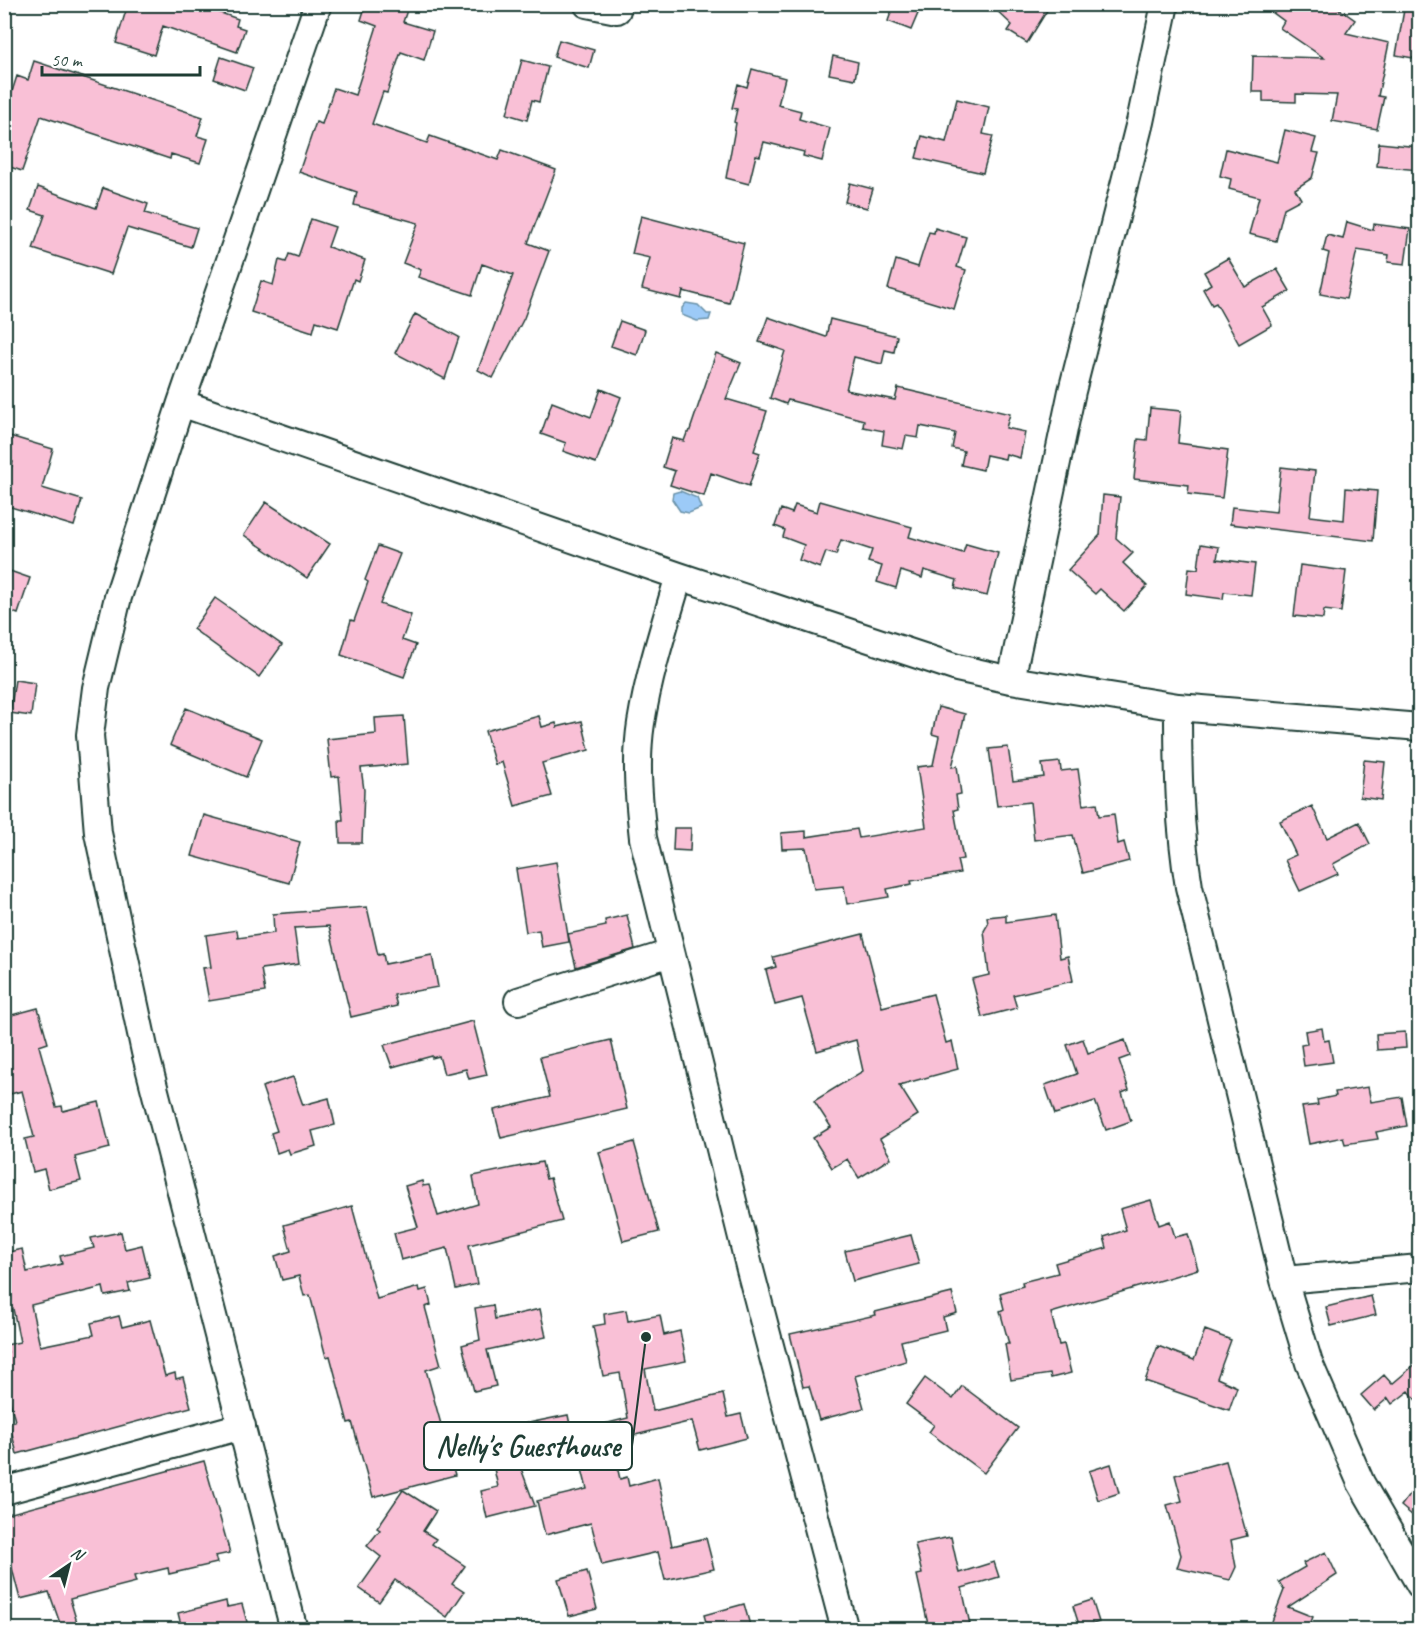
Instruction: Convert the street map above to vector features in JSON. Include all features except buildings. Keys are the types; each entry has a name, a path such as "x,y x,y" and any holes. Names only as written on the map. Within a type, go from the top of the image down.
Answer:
{"street":[{"path":"294,1629 145,1052 98,833 90,735 96,688 118,597 181,403 318,4"},
{"path":"587,4 617,10"},
{"path":"1011,680 1072,392 1140,122 1165,4"},
{"path":"181,403 921,657 1011,680 1178,707 1419,728"},
{"path":"680,576 657,649 641,723 638,788 643,838 845,1629"},
{"path":"1178,707 1178,787 1189,887 1284,1280 1308,1363 1361,1483 1419,1585"},
{"path":"518,1001 671,953"},
{"path":"1284,1280 1419,1268"},
{"path":"4,1491 242,1426"}],"water":[{"path":"686,303 698,305 707,314 711,314 709,320 697,321 682,315 682,308"},
{"path":"680,491 697,498 701,508 689,513 680,511 672,499 673,493"}],"place":[{"name":"Nelly's Guesthouse","path":"646,1337"}]}
